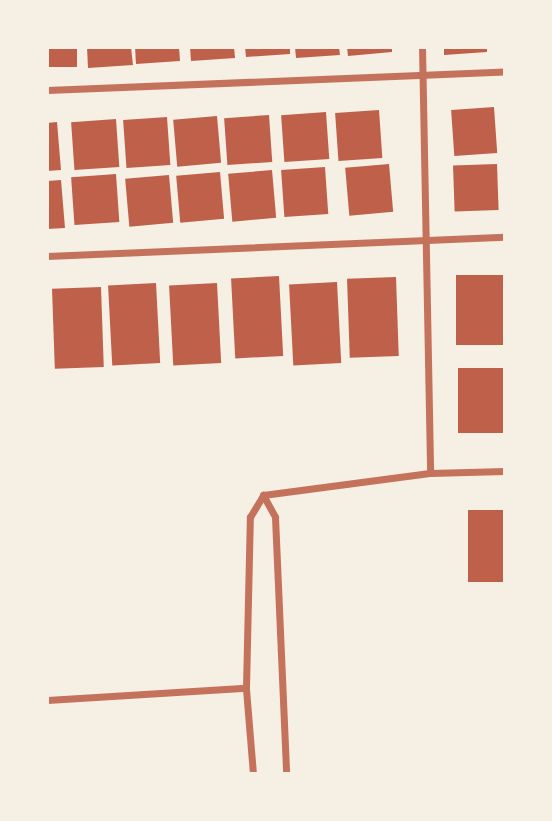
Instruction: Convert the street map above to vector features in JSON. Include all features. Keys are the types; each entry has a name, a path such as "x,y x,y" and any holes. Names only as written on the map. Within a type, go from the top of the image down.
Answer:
{"street":[{"path":"422,47 430,473"},
{"path":"47,90 422,73 505,72"},
{"path":"47,256 505,237"},
{"path":"263,495 430,473 505,471"},
{"path":"253,774 246,688 250,517 263,495"},
{"path":"263,495 275,517 286,774"},
{"path":"47,700 246,688"}],"building":[{"path":"47,47 77,47 77,67 47,67"},
{"path":"87,47 131,47 133,65 88,68"},
{"path":"135,47 179,47 180,61 136,64"},
{"path":"190,47 234,47 235,58 191,61"},
{"path":"245,47 290,47 290,54 246,57"},
{"path":"295,47 339,47 340,55 296,58"},
{"path":"347,47 392,47 392,52 348,56"},
{"path":"444,47 487,47 487,52 444,55"},
{"path":"494,107 497,153 454,156 451,110"},
{"path":"379,110 382,158 338,161 335,113"},
{"path":"326,112 329,159 284,162 281,115"},
{"path":"269,115 272,162 227,165 224,118"},
{"path":"217,116 221,163 177,167 173,120"},
{"path":"167,117 170,165 126,168 123,120"},
{"path":"116,119 119,167 74,170 71,122"},
{"path":"57,122 61,170 47,171 47,123"},
{"path":"389,164 393,212 349,216 345,168"},
{"path":"497,164 499,210 455,212 453,166"},
{"path":"325,167 328,214 284,217 281,170"},
{"path":"272,170 276,218 232,222 228,174"},
{"path":"220,172 224,219 180,223 176,176"},
{"path":"116,174 119,222 74,225 71,177"},
{"path":"169,175 173,223 129,227 125,179"},
{"path":"61,180 65,228 47,229 47,181"},
{"path":"456,275 505,275 505,345 456,345"},
{"path":"279,276 283,356 235,358 231,279"},
{"path":"396,277 399,356 350,358 347,279"},
{"path":"337,282 341,363 293,365 289,285"},
{"path":"156,283 160,363 112,365 108,286"},
{"path":"217,283 221,363 173,365 169,286"},
{"path":"101,287 104,367 55,369 52,289"},
{"path":"458,368 505,368 505,433 458,433"},
{"path":"468,510 505,510 505,582 468,582"}]}
